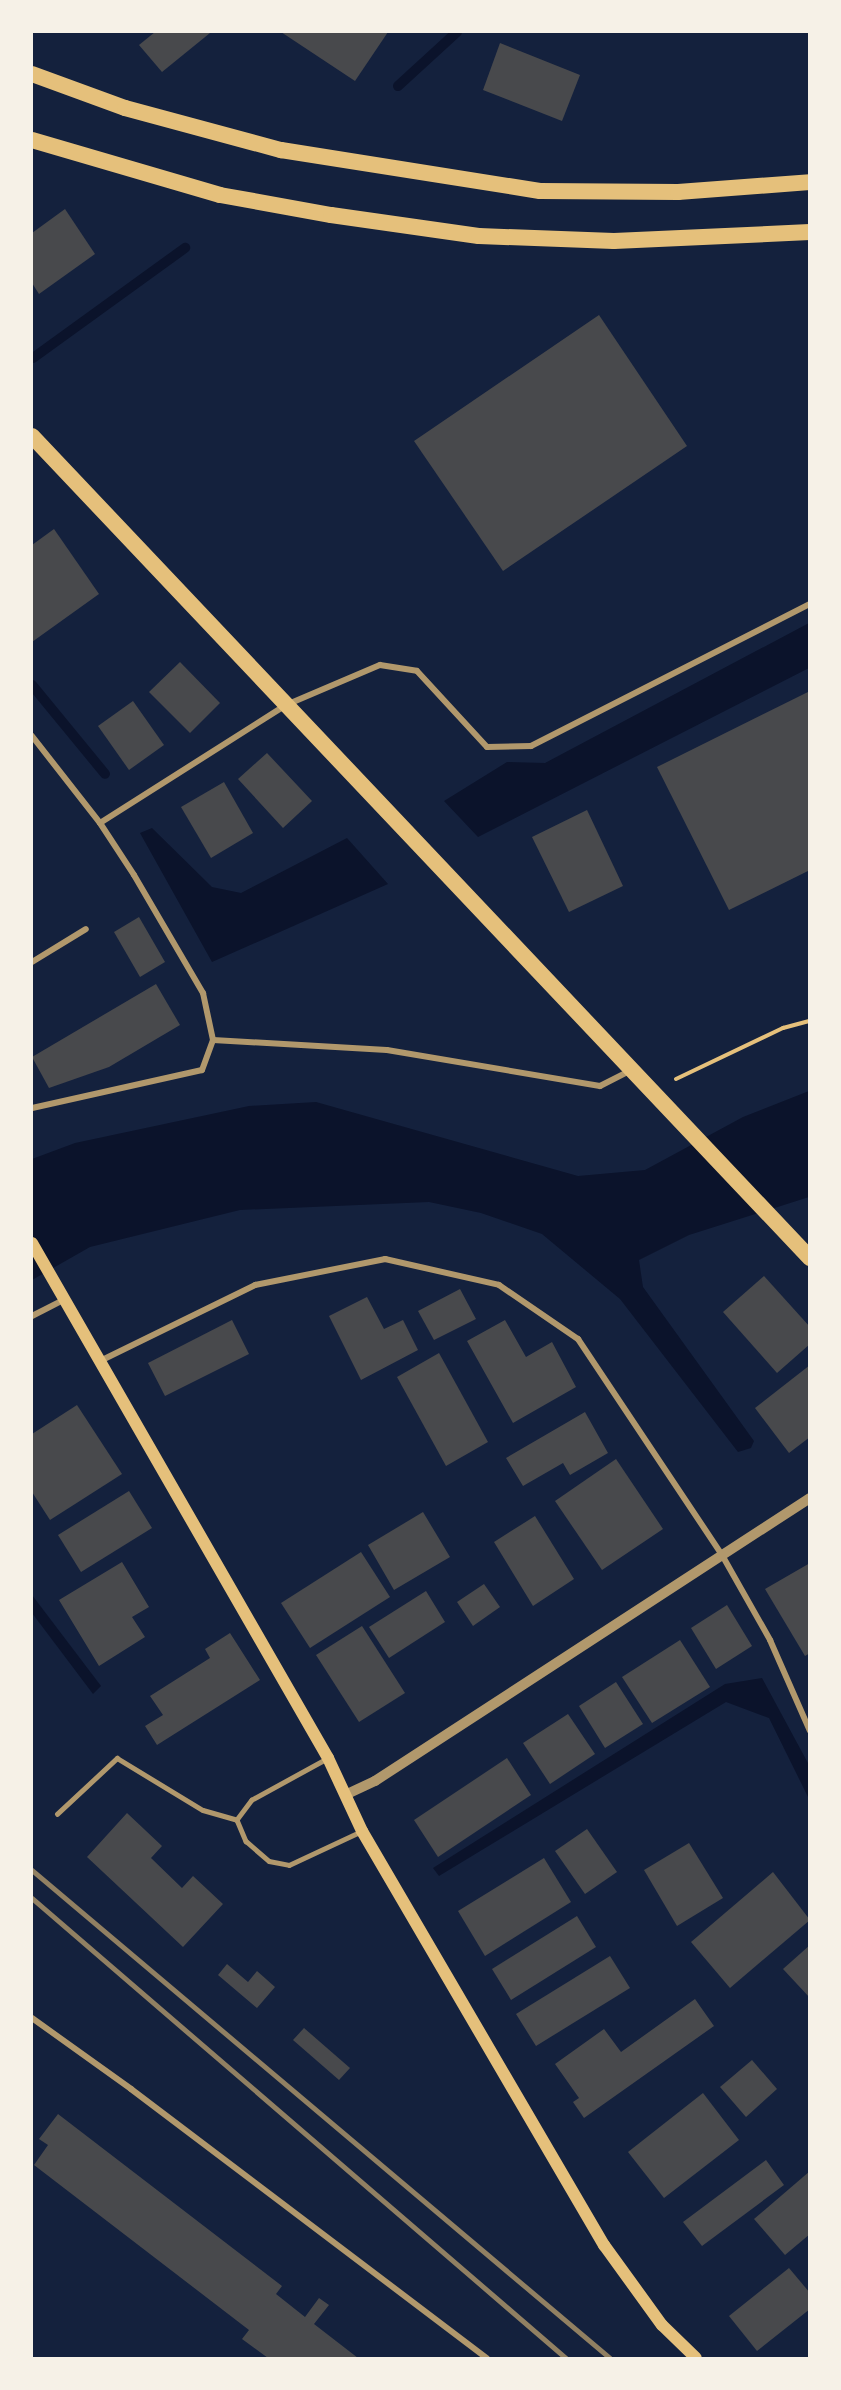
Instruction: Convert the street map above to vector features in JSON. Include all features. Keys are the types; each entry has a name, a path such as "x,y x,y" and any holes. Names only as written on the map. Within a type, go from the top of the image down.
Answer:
{"highway":[{"path":"32,74 125,108 281,150 540,191 678,192 810,182"},
{"path":"32,140 220,195 479,236 614,241 810,232"},
{"path":"32,436 808,1257"}],"main road":[{"path":"32,1243 328,1758 362,1832 604,2245 662,2325 696,2358"}],"street":[{"path":"100,823 286,705 380,665 417,671 487,747 531,746 810,604"},
{"path":"32,736 100,823 203,993 213,1040 202,1070 32,1108"},
{"path":"32,962 86,929"},
{"path":"213,1040 387,1050 600,1086 632,1070"},
{"path":"99,1361 255,1285 385,1259 499,1285 578,1339 722,1555 770,1640 810,1731"},
{"path":"32,1316 64,1300"},
{"path":"345,1795 375,1781 810,1498"},
{"path":"32,2018 131,2089 488,2358"}],"lane":[{"path":"57,1814 117,1758 203,1810 237,1820"},
{"path":"237,1820 252,1800 328,1758"},
{"path":"237,1820 246,1841 269,1861 289,1864 362,1832"}],"path":[{"path":"651,1091 783,1028 810,1021"}],"water":[{"path":"809,623 809,668 478,837 444,801 507,762 545,763"},
{"path":"152,828 212,887 241,893 347,838 388,884 212,962 140,833"},
{"path":"809,1091 809,1197 689,1235 639,1260 643,1287 754,1441 751,1448 738,1452 620,1299 542,1234 481,1213 429,1202 240,1210 90,1247 32,1280 32,1159 75,1143 249,1106 316,1102 578,1176 645,1170 743,1117"},
{"path":"32,1595 101,1686 93,1694 32,1613"},
{"path":"762,1678 809,1765 809,1799 769,1718 726,1702 439,1876 433,1868 725,1684"}],"building":[{"path":"155,32 210,33 162,72 139,45"},
{"path":"281,32 388,32 355,81"},
{"path":"500,43 580,75 562,121 483,90"},
{"path":"65,209 95,254 39,294 32,283 32,233"},
{"path":"599,315 687,446 503,571 414,441"},
{"path":"54,529 99,594 32,642 32,545"},
{"path":"180,662 220,703 190,733 149,692"},
{"path":"810,691 810,870 729,910 657,767"},
{"path":"133,701 164,745 129,770 98,726"},
{"path":"267,753 312,801 283,828 238,779"},
{"path":"224,782 253,833 211,858 181,807"},
{"path":"587,810 623,886 569,912 532,837"},
{"path":"139,917 165,962 140,977 114,932"},
{"path":"156,984 180,1025 109,1067 49,1088 32,1057"},
{"path":"764,1276 810,1327 810,1344 777,1373 723,1312"},
{"path":"460,1289 476,1319 434,1340 418,1311"},
{"path":"367,1297 384,1329 403,1320 418,1350 361,1380 329,1316"},
{"path":"232,1320 249,1354 165,1396 148,1363"},
{"path":"505,1320 526,1357 552,1342 576,1387 513,1423 467,1341"},
{"path":"439,1353 488,1442 446,1466 397,1377"},
{"path":"810,1365 810,1437 789,1453 755,1408"},
{"path":"77,1405 122,1474 50,1520 32,1492 32,1434"},
{"path":"585,1412 608,1453 570,1475 563,1463 523,1486 506,1458"},
{"path":"616,1459 663,1529 602,1570 555,1501"},
{"path":"129,1491 152,1528 81,1572 58,1535"},
{"path":"423,1512 450,1557 394,1590 368,1545"},
{"path":"535,1516 574,1579 533,1606 494,1542"},
{"path":"361,1552 390,1597 310,1648 281,1603"},
{"path":"122,1562 149,1607 132,1617 145,1637 99,1666 59,1600"},
{"path":"810,1563 810,1653 805,1656 765,1589"},
{"path":"484,1584 500,1607 473,1626 457,1602"},
{"path":"426,1591 445,1622 389,1658 369,1627"},
{"path":"727,1605 752,1646 716,1669 691,1628"},
{"path":"362,1626 405,1693 359,1722 316,1655"},
{"path":"230,1633 260,1680 157,1745 145,1726 163,1715 150,1696 210,1658 205,1649"},
{"path":"680,1640 710,1687 652,1723 622,1677"},
{"path":"616,1682 643,1724 605,1748 579,1706"},
{"path":"568,1714 595,1754 550,1784 523,1743"},
{"path":"507,1758 531,1795 438,1857 414,1820"},
{"path":"127,1813 162,1846 151,1858 182,1888 193,1876 223,1904 183,1947 87,1857"},
{"path":"587,1829 617,1872 585,1894 555,1851"},
{"path":"689,1843 723,1898 677,1926 644,1870"},
{"path":"544,1858 571,1902 485,1956 458,1911"},
{"path":"773,1872 810,1920 730,1988 691,1942"},
{"path":"577,1916 596,1947 511,2000 492,1969"},
{"path":"810,1945 810,1998 783,1969"},
{"path":"610,1956 630,1988 536,2046 516,2014"},
{"path":"227,1964 248,1982 257,1971 275,1987 257,2008 218,1975"},
{"path":"695,1999 714,2026 584,2118 573,2102 579,2098 555,2064 604,2029 621,2052"},
{"path":"304,2028 350,2068 339,2080 293,2040"},
{"path":"752,2060 777,2089 746,2117 720,2087"},
{"path":"703,2093 739,2140 664,2198 628,2152"},
{"path":"58,2114 282,2286 276,2294 305,2317 319,2298 329,2305 314,2324 358,2358 268,2358 242,2339 249,2330 34,2165 48,2145 39,2139"},
{"path":"766,2160 784,2185 702,2246 683,2222"},
{"path":"810,2171 810,2234 785,2255 754,2219"},
{"path":"789,2268 810,2293 810,2309 757,2351 729,2316"}],"waterway":[{"path":"398,86 457,32"},
{"path":"33,358 185,248"},
{"path":"32,685 105,774"}],"railway":[{"path":"32,1870 610,2358"},
{"path":"32,1898 566,2358"}]}
